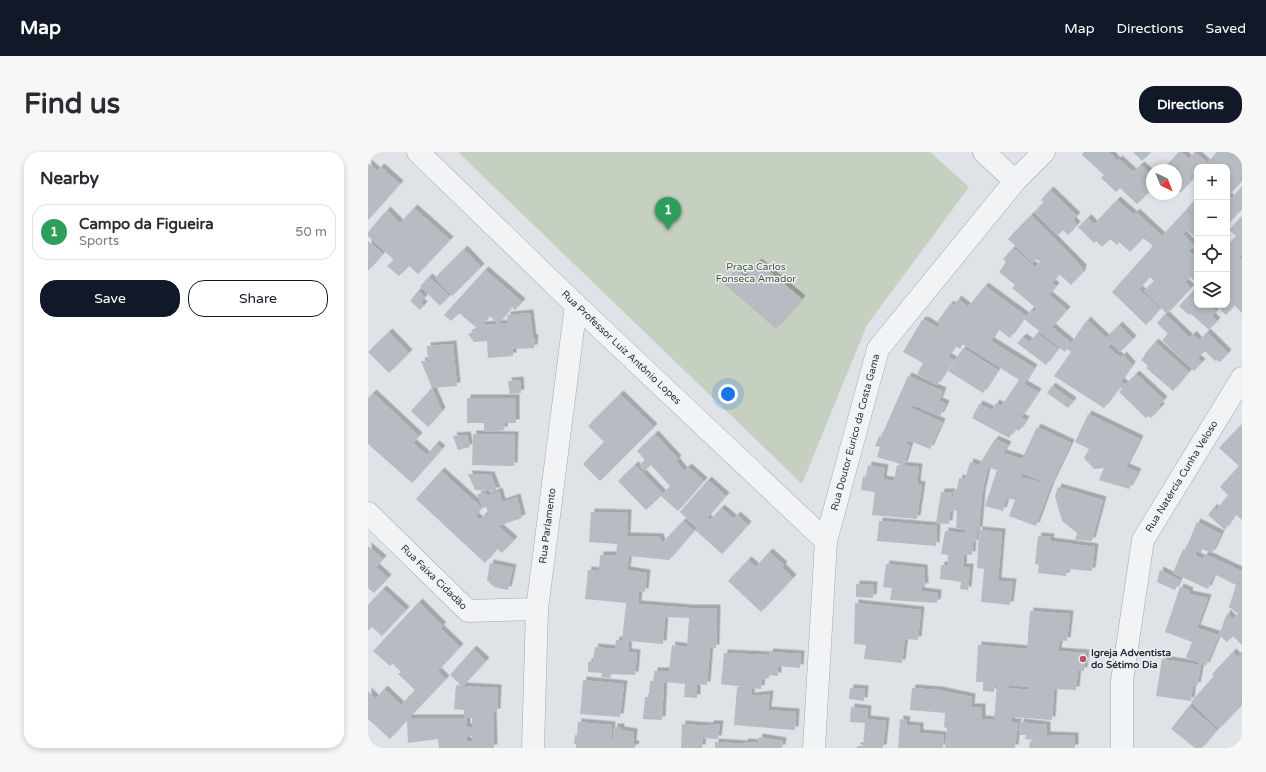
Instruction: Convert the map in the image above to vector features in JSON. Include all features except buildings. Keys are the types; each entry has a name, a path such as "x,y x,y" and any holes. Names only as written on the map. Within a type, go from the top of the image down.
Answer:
{"street":[{"name":"Rua Professor Luiz Antônio Lopes","path":"418,152 576,305 826,541"},
{"path":"984,152 1015,181"},
{"name":"Rua Doutor Eurico da Costa Gama","path":"814,748 826,541 878,350 1015,181 1044,152"},
{"name":"Rua Parlamento","path":"533,748 537,609 576,305"},
{"name":"Rua Natércia Cunha Veloso","path":"1122,748 1122,681 1143,540 1242,378"},
{"name":"Rua Faixa Cidadão","path":"368,512 468,611 537,609"}],"green space":[{"name":"Praça Carlos Fonseca Amador","path":"458,152 930,152 969,187 867,325 802,484"}],"place":[{"name":"Campo da Figueira","path":"668,230"},
{"name":"Igreja Adventista do Sétimo Dia","path":"1083,659"}]}
